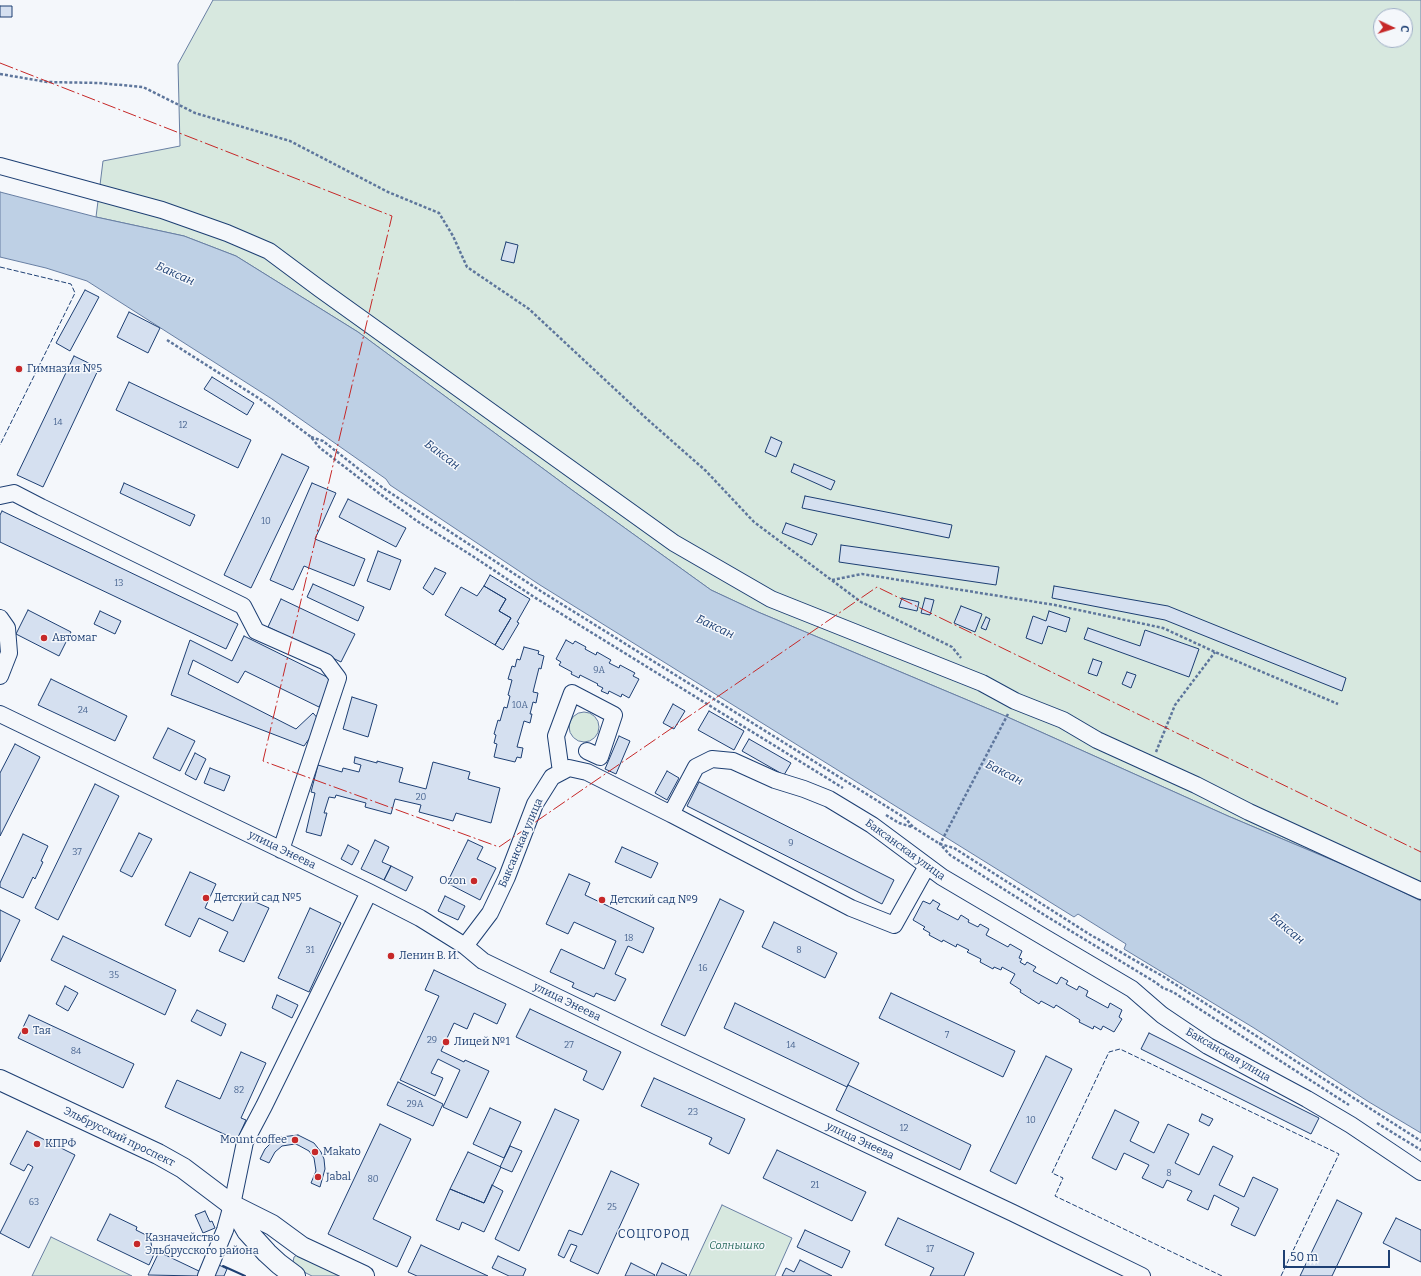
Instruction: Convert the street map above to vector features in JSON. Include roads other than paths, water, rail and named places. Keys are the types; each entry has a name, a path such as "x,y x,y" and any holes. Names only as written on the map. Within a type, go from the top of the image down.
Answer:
{"main road":[{"name":"Эльбрусский проспект","path":"0,1080 151,1151 183,1168 232,1205 272,1226 302,1247 364,1276"},
{"name":"Эльбрусский проспект","path":"232,1205 247,1231 267,1253 292,1274"},
{"path":"292,1274 286,1265 289,1254 297,1247 302,1247"}],"street":[{"path":"0,166 162,210 227,233 269,251 320,290 674,543 771,599 982,683 1015,701 1063,720 1097,740 1196,785 1324,848 1421,891"},
{"path":"0,496 14,493 243,606 256,631 326,662 338,678 281,850"},
{"path":"0,618 7,628 9,653 0,676"},
{"path":"587,751 600,757 614,715 572,693 556,736 561,772 569,768 587,772 852,908 894,925 927,866"},
{"name":"улица Энеева","path":"0,714 420,918 465,946 483,961 1142,1276"},
{"name":"Баксанская улица","path":"671,814 696,767 712,759 733,761 776,780 829,799 872,825 948,881 1132,989 1162,1015 1208,1046 1345,1121 1421,1172"},
{"name":"Баксанская улица","path":"465,946 490,913 507,877 535,804 552,777 561,772"},
{"path":"206,1276 225,1230 232,1205 245,1142 369,892"}],"water":[{"name":"Баксан","path":"0,192 96,217 184,236 236,256 358,332 572,490 711,590 758,612 1003,715 1228,816 1370,876 1421,901 1421,1133 1369,1102 1254,1028 1124,949 1126,944 1078,914 1074,917 540,585 390,485 386,479 272,399 87,281 46,268 0,257"}],"place":[{"name":"Гимназия №5","path":"19,369"},
{"name":"Автомаг","path":"44,638"},
{"name":"Ozon","path":"474,881"},
{"name":"Детский сад №5","path":"206,898"},
{"name":"Детский сад №9","path":"602,900"},
{"name":"Ленин В. И.","path":"391,956"},
{"name":"Тая","path":"25,1031"},
{"name":"Лицей №1","path":"446,1042"},
{"name":"Mount coffee","path":"295,1140"},
{"name":"КПРФ","path":"37,1144"},
{"name":"Мakato","path":"315,1152"},
{"name":"Jabal","path":"318,1177"},
{"name":"Казначейство Эльбрусского района","path":"137,1244"}],"district":[{"name":"СОЦГОРОД","path":"654,1235"}],"park label":[{"name":"Солнышко","path":"737,1246"}]}
